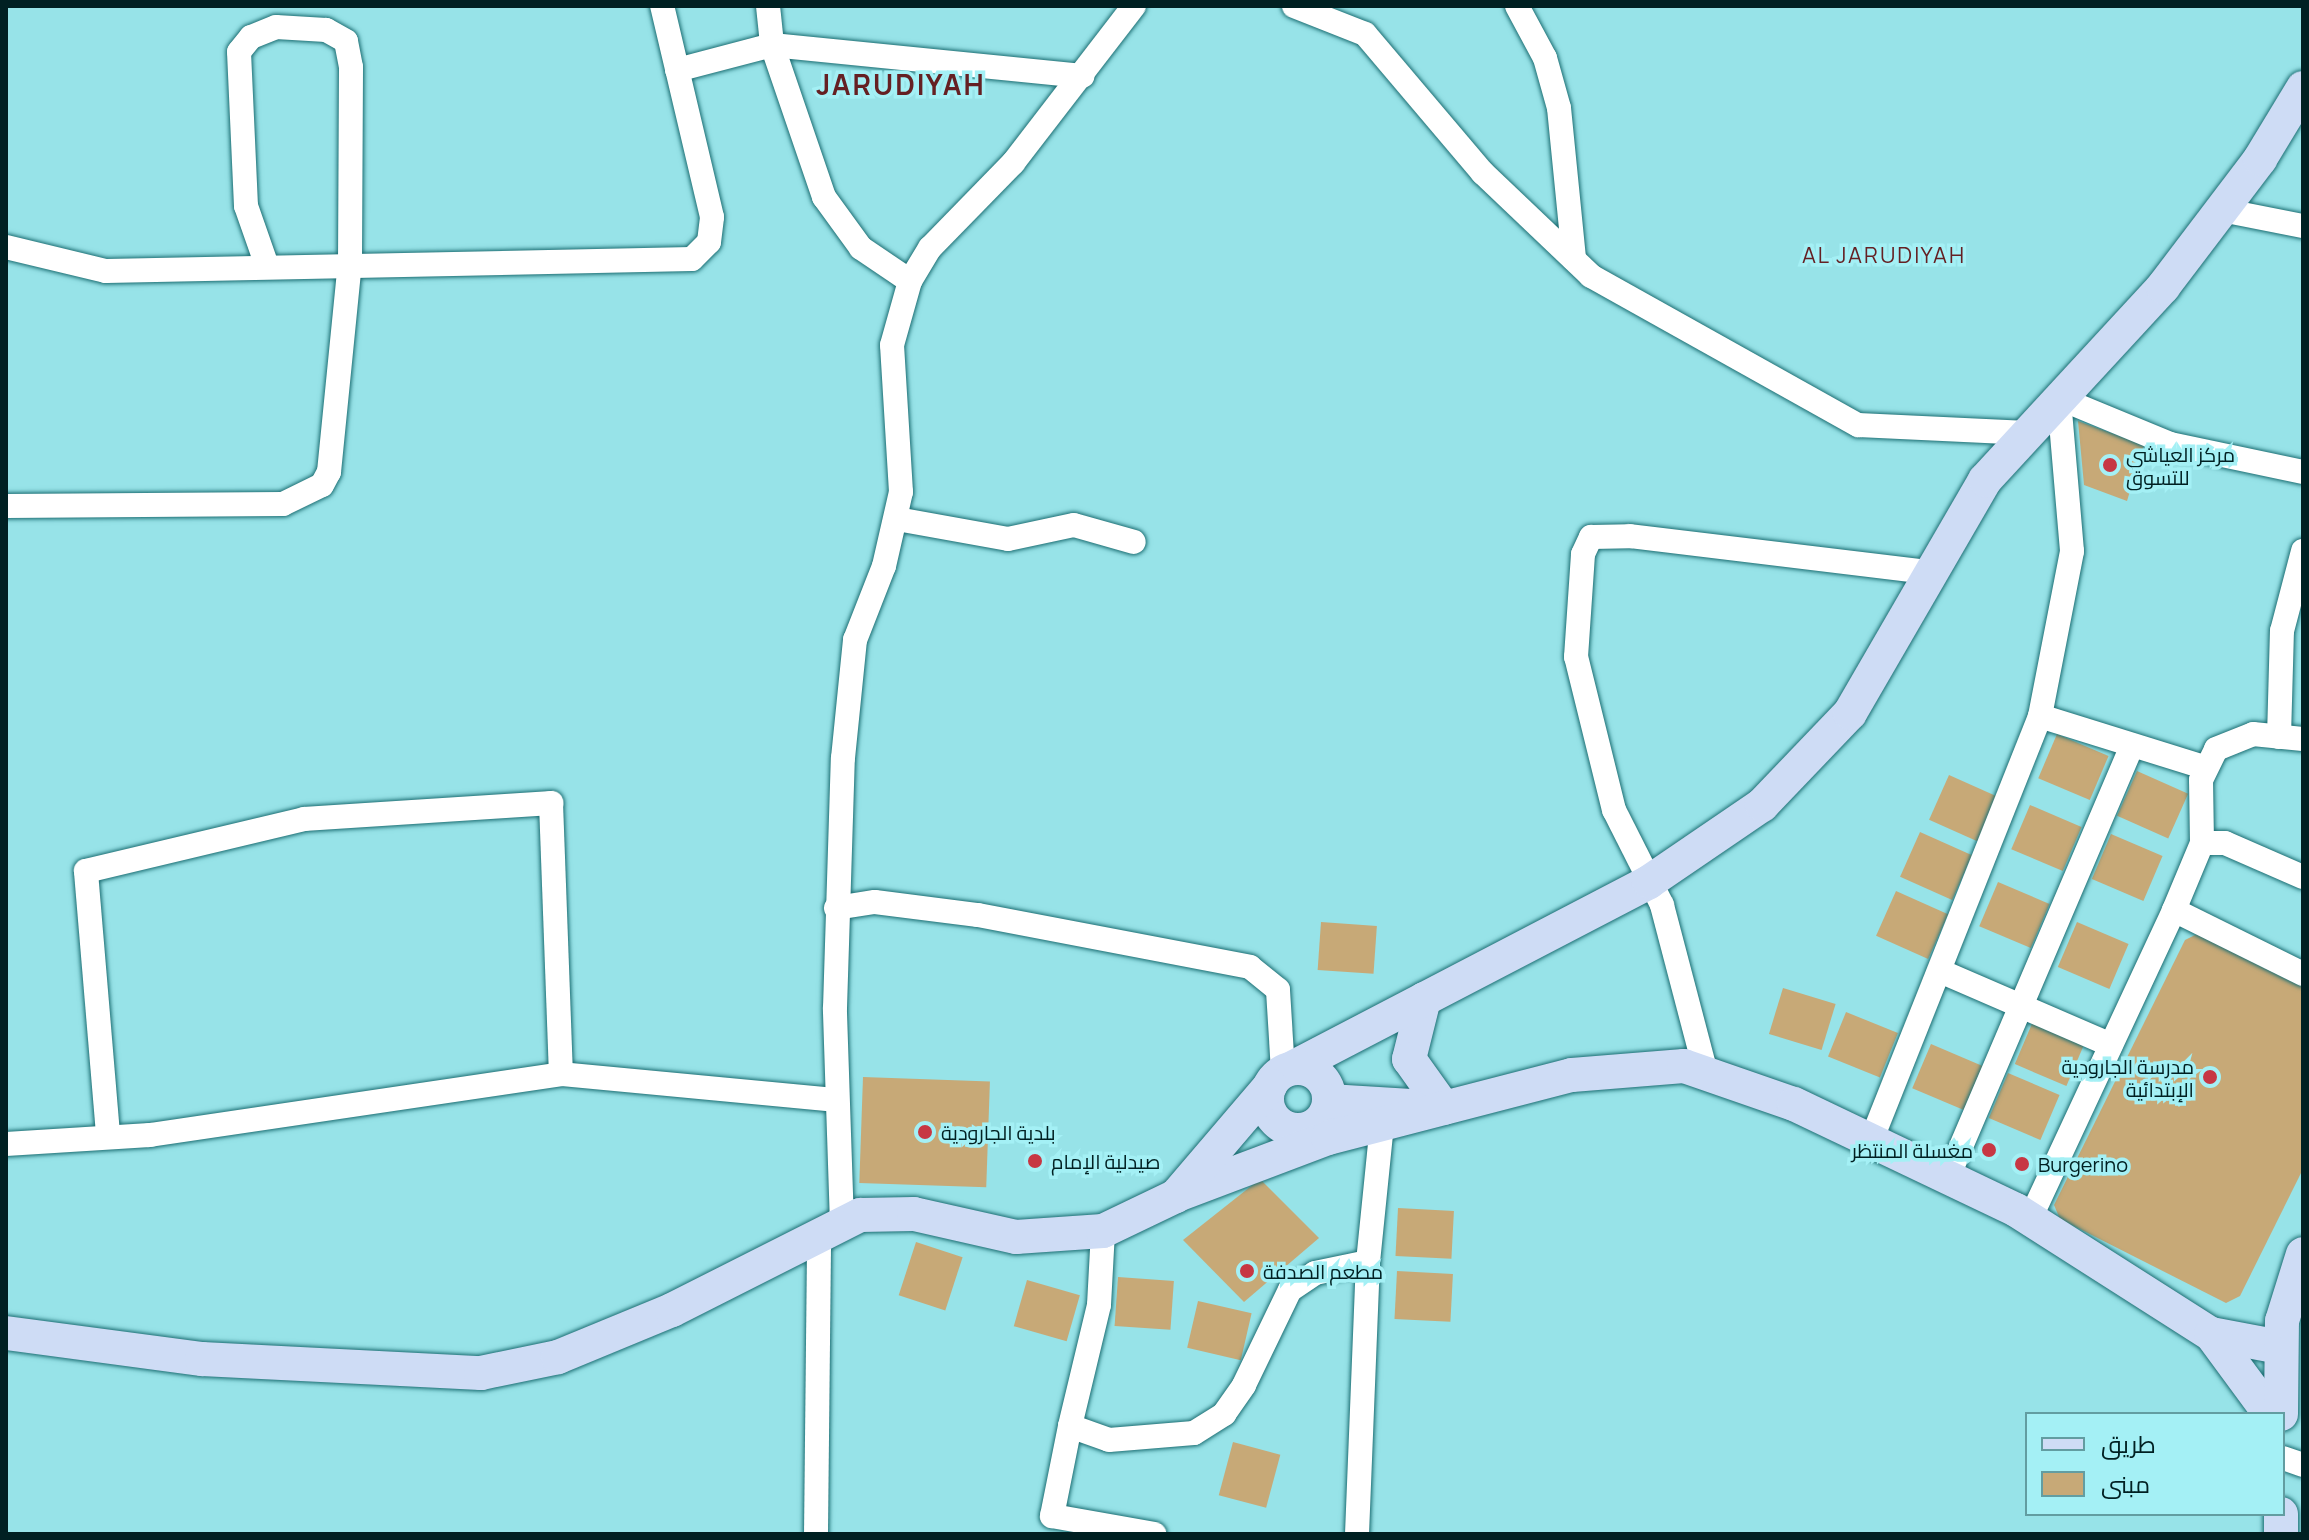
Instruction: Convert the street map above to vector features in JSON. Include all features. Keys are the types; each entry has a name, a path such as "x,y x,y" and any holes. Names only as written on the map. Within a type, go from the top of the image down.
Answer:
{"main road":[{"path":"1176,1196 1282,1075 1649,882 1762,805 1850,713 1903,629 1928,572 1985,480 2163,287 2222,210 2303,88"},
{"path":"1282,1075 1271,1115 1287,1128 1317,1124 1328,1094 1424,999"},
{"path":"1424,999 1409,1059 1444,1108"},
{"path":"6,1333 202,1359 481,1373 558,1357 860,1215 914,1214 1016,1237 1103,1231 1176,1196 1265,1162 1382,1124 1572,1075 1684,1066 1871,1141 2030,1219 2211,1334 2269,1412"},
{"path":"1282,1075 1312,1071 1328,1094 1444,1108"},
{"path":"1265,1162 1287,1128"},
{"path":"2281,1412 2280,1347 2303,1254"},
{"path":"2211,1334 2280,1347"}],"street":[{"path":"6,247 106,271 350,261 692,259 709,242 712,217 662,6"},
{"path":"768,6 772,45 824,197 861,248 910,281"},
{"path":"816,1534 836,1100 836,908 855,640 897,519 892,345 910,281 930,248 1013,163 1134,6"},
{"path":"1294,6 1365,34 1483,173 1591,276 1858,425 2028,433"},
{"path":"1517,6 1559,108 1574,259"},
{"path":"6,506 283,504 310,496 329,472 350,261 346,41 295,26 251,37 239,52 246,206 266,263"},
{"path":"677,70 772,45 1082,76"},
{"path":"2222,210 2303,226"},
{"path":"1871,1141 2040,716 2072,551 2059,398 2170,444 2303,472"},
{"path":"897,519 1008,539 1074,525 1134,542"},
{"path":"1706,1073 1662,905 1614,810 1576,657 1576,589 1591,537 1739,545 1928,572"},
{"path":"2030,1219 2174,910 2202,843 2204,767 2216,749 2253,734 2291,738 2282,631 2303,551"},
{"path":"2040,716 2204,767"},
{"path":"1948,1177 2132,746"},
{"path":"108,1134 86,871 304,819 551,803 561,1074"},
{"path":"2202,843 2225,843 2303,877"},
{"path":"836,908 875,902 978,915 1250,967 1278,990 1282,1075"},
{"path":"2174,910 2303,974"},
{"path":"1940,971 2111,1045"},
{"path":"6,1144 108,1134 150,1135 561,1074 836,1100"},
{"path":"1357,1534 1368,1262 1382,1124"},
{"path":"1103,1231 1099,1305 1052,1516 1154,1534"},
{"path":"1070,1426 1121,1441 1194,1433 1224,1414 1244,1385 1290,1290 1315,1273 1368,1262"}],"building":[{"name":"مركز العياشي للتسوق","path":"2078,421 2144,445 2127,501 2084,485"},
{"path":"2057,734 2109,756 2090,800 2038,778"},
{"path":"2137,771 2188,794 2168,839 2117,816"},
{"path":"1949,775 2001,798 1981,843 1929,820"},
{"path":"2030,805 2082,827 2063,871 2011,849"},
{"path":"1920,832 1972,855 1952,900 1900,877"},
{"path":"2111,834 2163,856 2143,901 2092,879"},
{"path":"1998,882 2050,904 2031,948 1979,926"},
{"path":"1896,891 1948,914 1928,959 1876,936"},
{"path":"1321,922 1377,926 1374,974 1318,970"},
{"path":"2077,922 2129,944 2109,989 2058,967"},
{"name":"مدرسة الجارودية الإبتدائية","path":"2199,933 2303,985 2303,1169 2240,1296 2226,1303 2060,1219 2054,1205 2185,940"},
{"path":"1783,988 1836,1004 1822,1050 1769,1034"},
{"path":"1846,1012 1898,1033 1880,1077 1828,1057"},
{"path":"2034,1019 2086,1041 2066,1086 2015,1064"},
{"path":"1931,1044 1983,1066 1964,1110 1912,1088"},
{"path":"2008,1073 2060,1095 2040,1140 1989,1118"},
{"name":"بلدية الجارودية","path":"863,1077 990,1081 986,1187 859,1183"},
{"name":"مطعم الصدفة","path":"1260,1179 1319,1238 1244,1302 1183,1240"},
{"path":"1398,1208 1454,1211 1451,1259 1395,1256"},
{"path":"916,1242 963,1257 945,1310 899,1295"},
{"path":"1397,1271 1453,1274 1450,1322 1394,1319"},
{"path":"1118,1277 1174,1281 1170,1330 1115,1326"},
{"path":"1027,1280 1080,1295 1067,1341 1014,1326"},
{"path":"1198,1301 1252,1313 1241,1360 1187,1348"},
{"path":"1233,1442 1280,1455 1266,1508 1219,1495"}],"place":[{"name":"مركز العياشي للتسوق","path":"2110,465"},
{"name":"مدرسة الجارودية الإبتدائية","path":"2210,1077"},
{"name":"بلدية الجارودية","path":"925,1132"},
{"name":"مغسلة المنتظر","path":"1989,1150"},
{"name":"صيدلية الإمام","path":"1035,1161"},
{"name":"Burgerino","path":"2022,1164"},
{"name":"مطعم الصدفة","path":"1247,1271"}],"district":[{"name":"JARUDIYAH","path":"901,84"},
{"name":"AL JARUDIYAH","path":"1884,256"}]}
